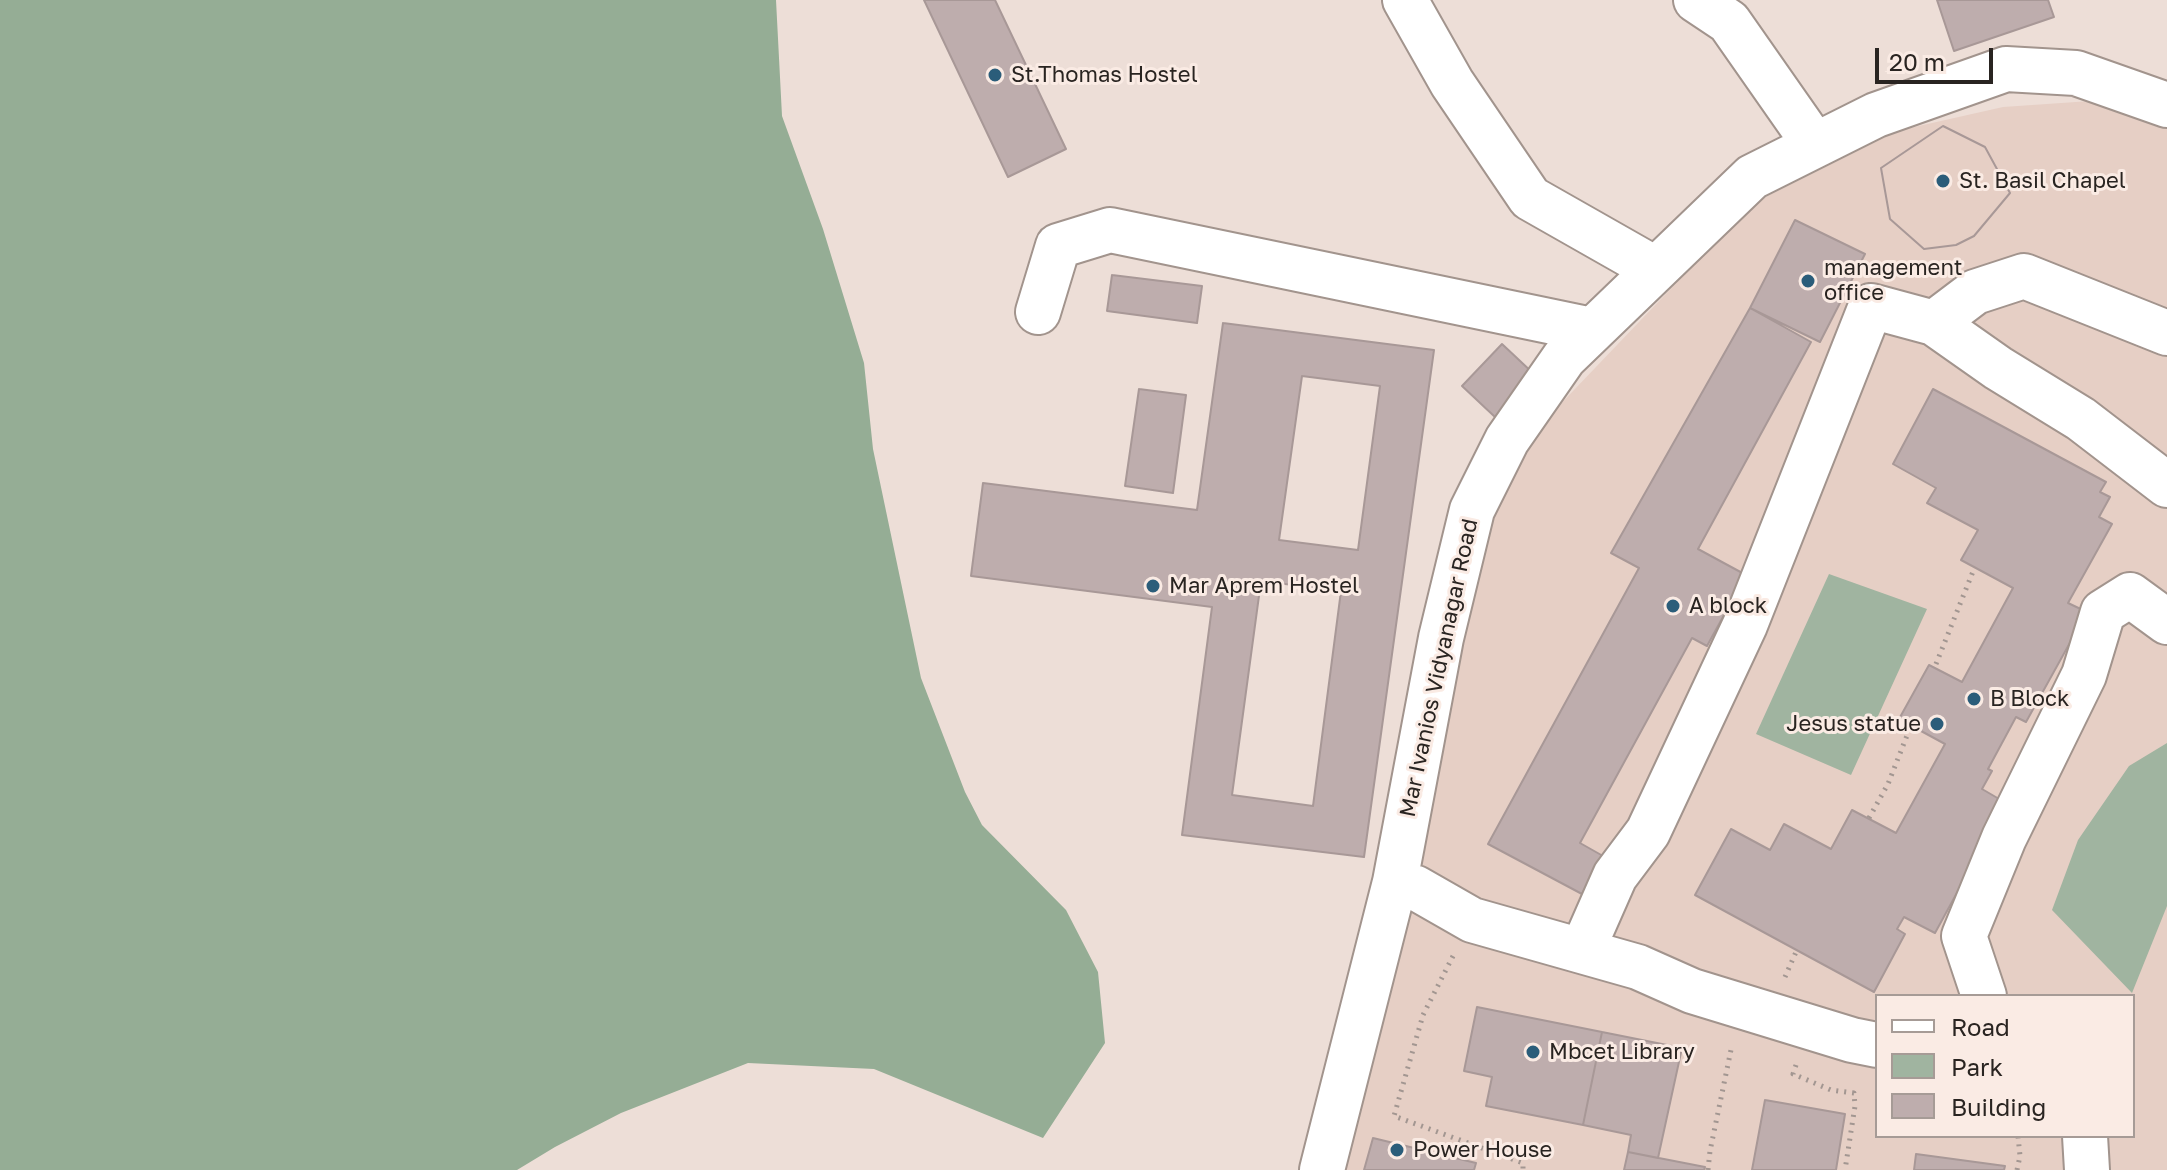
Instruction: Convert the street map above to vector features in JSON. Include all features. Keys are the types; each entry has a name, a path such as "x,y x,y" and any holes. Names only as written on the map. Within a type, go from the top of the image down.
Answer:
{"lane":[{"path":"1405,0 1452,83 1530,198 1655,269"},
{"path":"1696,0 1729,22 1815,145"},
{"name":"Mar Ivanios Vidyanagar Road","path":"1322,1170 1395,882 1441,638 1472,510 1507,440 1564,358 1752,177 1876,115 2006,69 2076,73 2161,94"},
{"path":"1038,312 1058,246 1110,230 1592,330"},
{"path":"1934,323 1975,292 2024,276 2167,333"},
{"path":"1582,951 1615,876 1648,832 1745,625 1871,306 1934,323 1998,368 2081,419 2167,485"},
{"path":"1983,994 1964,936 2004,838 2084,675 2103,612 2130,595 2167,622"},
{"path":"1395,882 1416,888 1472,920 1638,967 1692,991 1875,1045"},
{"path":"2085,1138 2087,1170"}],"path":[{"path":"1936,664 1974,569"},
{"path":"1869,818 1888,784 1908,733"},
{"path":"1472,920 1423,1015 1394,1116 1523,1163 1523,1170"},
{"path":"1708,1170 1740,1005"},
{"path":"1811,1028 1793,1074 1831,1090 1854,1093 1855,1106 1845,1170"},
{"path":"2017,1170 2020,1156 2018,1138"}],"shaded area":[{"path":"2149,97 2167,110 2167,1170 1345,1170 1417,821 1508,459 1748,208 1861,139 2003,107"}],"green space":[{"path":"0,0 776,0 782,116 823,229 864,363 873,449 921,678 965,792 982,825 1066,910 1098,972 1105,1043 1043,1138 874,1069 748,1063 621,1113 517,1170 0,1170"},
{"path":"1829,574 1927,609 1851,775 1756,734"},
{"path":"2167,743 2167,906 2132,993 2052,910 2078,840 2129,766"}],"building":[{"name":"St.Thomas Hostel","path":"924,0 995,0 1066,149 1008,177"},
{"path":"1937,0 2048,0 2054,17 1954,51"},
{"name":"St. Basil Chapel","path":"1943,126 1985,147 2010,193 1974,236 1956,245 1924,249 1890,219 1881,168"},
{"name":"St. Basil Chapel","path":"1943,126 1985,147 2010,193 1974,236 1956,245 1924,249 1890,219 1881,168"},
{"name":"management office","path":"1795,220 1865,254 1820,342 1750,308"},
{"path":"1112,275 1202,286 1197,323 1107,311"},
{"name":"A block","path":"1750,308 1811,342 1698,549 1746,575 1707,646 1692,638 1580,843 1603,856 1582,894 1488,844 1639,568 1611,553"},
{"name":"Mar Aprem Hostel","path":"1223,323 1434,350 1364,857 1182,835 1212,607 971,576 983,483 1197,510","holes":["1302,376 1380,386 1358,550 1279,540","1261,581 1341,591 1313,806 1232,795"]},
{"path":"1502,344 1535,375 1495,417 1462,386"},
{"path":"1139,389 1186,395 1173,493 1125,486"},
{"name":"B Block","path":"1933,389 2106,482 2100,492 2110,497 2099,517 2112,524 2068,603 2087,612 2026,722 2016,717 1988,769 1992,771 1982,789 2006,803 1935,933 1904,917 1897,929 1905,934 1874,992 1695,895 1731,829 1770,850 1784,824 1831,849 1852,810 1896,833 1945,744 1899,719 1929,665 1962,682 2013,588 1961,560 1978,530 1927,503 1936,488 1893,464"},
{"name":"Mbcet Library","path":"1477,1007 1602,1032 1583,1125 1486,1106 1492,1077 1464,1071"},
{"path":"1602,1032 1682,1048 1658,1158 1628,1152 1631,1135 1583,1125"},
{"path":"1765,1100 1845,1114 1836,1170 1752,1170"},
{"name":"Power House","path":"1373,1138 1476,1163 1474,1170 1364,1170"},
{"path":"1628,1152 1705,1167 1704,1170 1624,1170"},
{"path":"1916,1154 2005,1166 2004,1170 1914,1170"}],"place":[{"name":"St.Thomas Hostel","path":"995,75"},
{"name":"St. Basil Chapel","path":"1943,181"},
{"name":"management office","path":"1808,281"},
{"name":"Mar Aprem Hostel","path":"1153,586"},
{"name":"A block","path":"1673,606"},
{"name":"B Block","path":"1974,699"},
{"name":"Jesus statue","path":"1937,724"},
{"name":"Mbcet Library","path":"1533,1052"},
{"name":"Power House","path":"1397,1150"}]}
